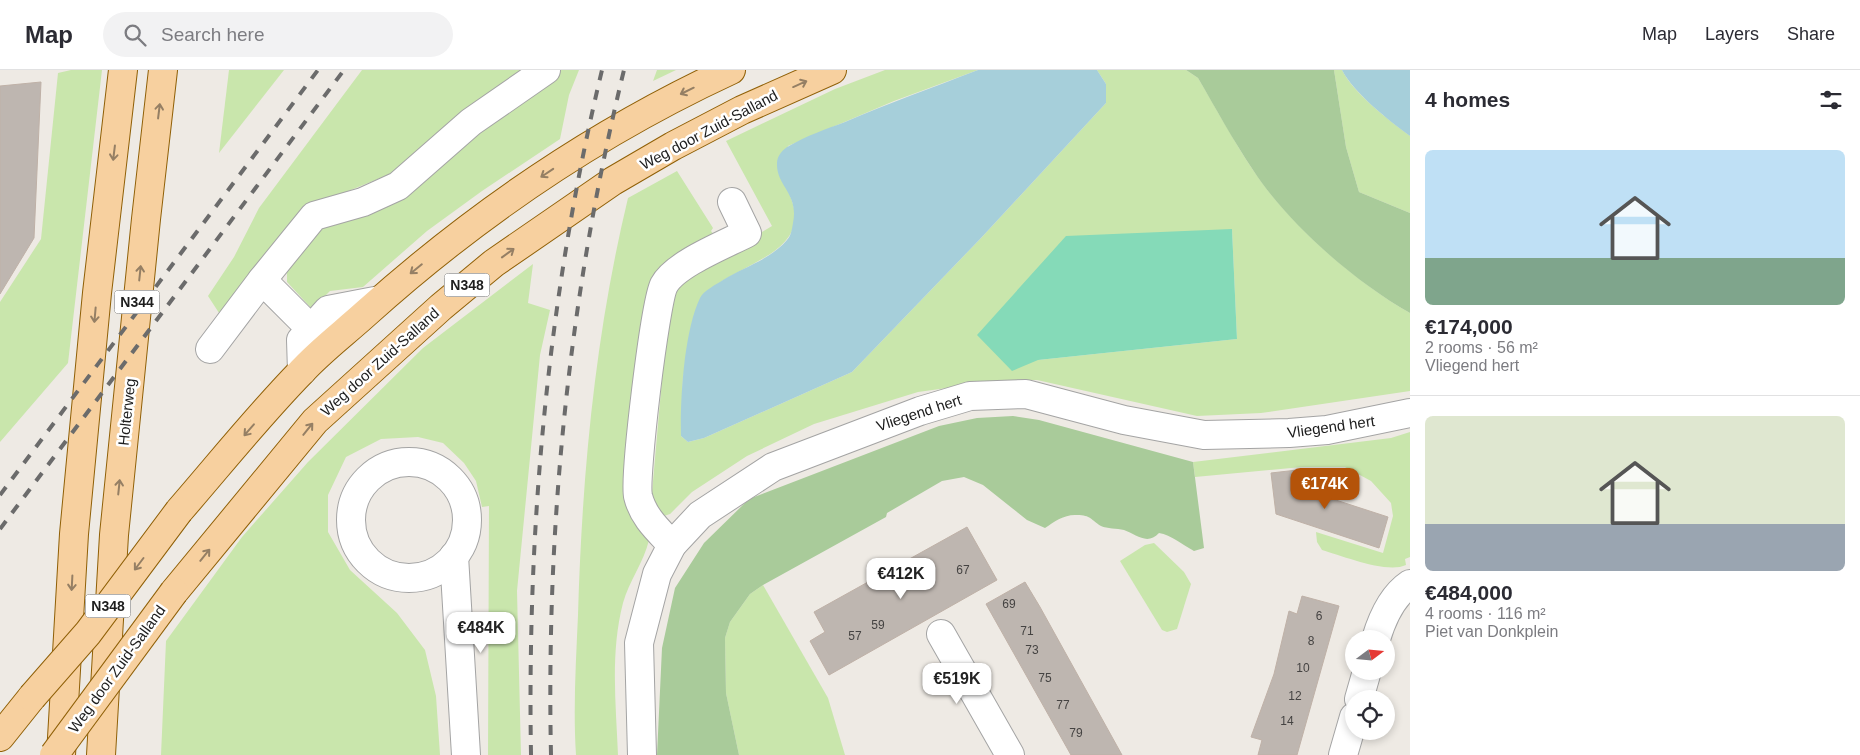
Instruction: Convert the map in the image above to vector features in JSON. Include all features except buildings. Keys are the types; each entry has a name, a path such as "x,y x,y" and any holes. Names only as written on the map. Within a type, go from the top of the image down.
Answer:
{"main road":[{"name":"N344","path":"61,755 76,515 97,293 123,70"},
{"name":"Holterweg","path":"101,755 114,535 163,70"},
{"name":"N348","path":"0,737 88,633 179,511 302,371 380,300 459,235 546,173 651,109 731,70"},
{"name":"Weg door Zuid-Salland","path":"54,755 174,592 315,421 441,307 494,263 605,187 673,146 742,110 832,70"}],"street":[{"path":"210,349 262,280 314,216 362,202 398,186 471,122 546,70"},
{"path":"672,545 646,517 638,494 642,430 658,304 664,284 676,271 747,233 732,202"},
{"path":"262,280 311,329"},
{"path":"302,371 301,340 328,310 380,300"},
{"name":"Vliegend hert","path":"642,755 640,643 657,574 672,545 700,515 773,467 920,411 970,396 1026,394 1124,420 1204,435 1289,434 1327,430 1410,413"},
{"path":"454,556 443,568 428,575 412,578 396,577 380,570 368,560 358,547 352,531 352,515 356,498 364,484 383,469 407,462 423,464 438,470 451,480 461,494 466,510 467,526 463,542 454,556 466,755"},
{"path":"1379,630 1383,617 1410,584"},
{"path":"941,634 1010,755"},
{"path":"1343,755 1347,740"}],"green space":[{"path":"71,70 102,70 68,363 0,442 0,302 41,239 58,73"},
{"path":"229,70 284,70 219,153"},
{"path":"362,70 526,70 415,164 336,196 221,316 208,296 234,257 259,208"},
{"path":"557,70 579,70 569,95 560,139 482,191 427,231 363,287 330,291 312,309 287,282 287,260 309,233"},
{"path":"657,70 676,70 653,81"},
{"path":"885,70 978,70 894,101 788,146 781,179 792,200 795,217 792,232 783,244 771,254 722,281 683,376 681,436 688,442 704,438 852,372 981,238 1106,103 1106,84 1097,70 1186,70 1198,78 1253,170 1285,210 1324,250 1345,268 1410,313 1410,391 1261,413 1197,416 1037,380 1005,380 918,392 814,424 747,456 692,492 670,514 658,518 651,504 669,299 674,285 772,226 726,141 835,89","holes":["1232,229 1237,339 1038,360"]},
{"path":"1186,70 1334,70 1346,147 1359,192 1410,213 1410,313 1345,268 1285,211 1246,159 1198,78"},
{"path":"1334,70 1342,70 1354,88 1363,97 1410,136 1410,213 1359,192 1346,147"},
{"path":"677,171 713,228 711,231 715,236 659,268 650,285 649,540 623,603 616,641 615,698 618,755 576,755 575,685 583,510 592,405 607,301 628,198"},
{"path":"1232,229 1237,339 1038,360 1012,371 977,335 1066,236"},
{"path":"533,264 528,303 550,310 540,355 517,591 521,755 488,755 489,506 482,507 476,481 464,463 443,443 418,437 381,439 346,457 328,495 328,532 350,570 397,613 425,650 436,696 440,755 161,755 166,641 242,537 308,462 423,348"},
{"path":"1013,416 1039,420 1193,462 1204,548 1194,551 1159,533 1150,539 1142,538 1124,530 1103,527 1082,515 1064,517 1045,528 1027,520 983,485 964,477 942,481 887,513 886,517 750,594 730,622 725,638 726,693 739,755 657,755 662,648 675,588 704,543 749,499 939,426 977,418"},
{"path":"1410,432 1410,557 1405,559 1406,565 1398,567 1377,566 1353,560 1322,550 1317,542 1316,532 1383,553 1393,516 1391,503 1371,481 1345,467 1302,467 1195,477 1193,462 1391,438"},
{"path":"1154,543 1184,572 1191,584 1177,629 1167,632 1162,630 1120,561 1145,545"},
{"path":"763,585 828,698 845,755 739,755 726,693 725,638 730,622 750,594"}],"water":[{"path":"978,70 1097,70 1106,84 1106,103 981,238 852,372 704,438 688,442 681,436 682,385 690,328 700,298 704,293 731,275 773,253 787,240 791,232 794,213 793,204 778,171 777,160 781,153 789,146 816,133"},
{"path":"1342,70 1410,70 1410,136 1363,97 1347,79"}],"railway":[{"path":"0,495 318,70"},
{"path":"0,529 344,70"},
{"path":"531,755 533,582 537,496 545,410 568,239 583,154 602,70"},
{"path":"551,755 550,669 553,582 557,496 565,410 575,325 589,239 605,154 624,70"}]}
